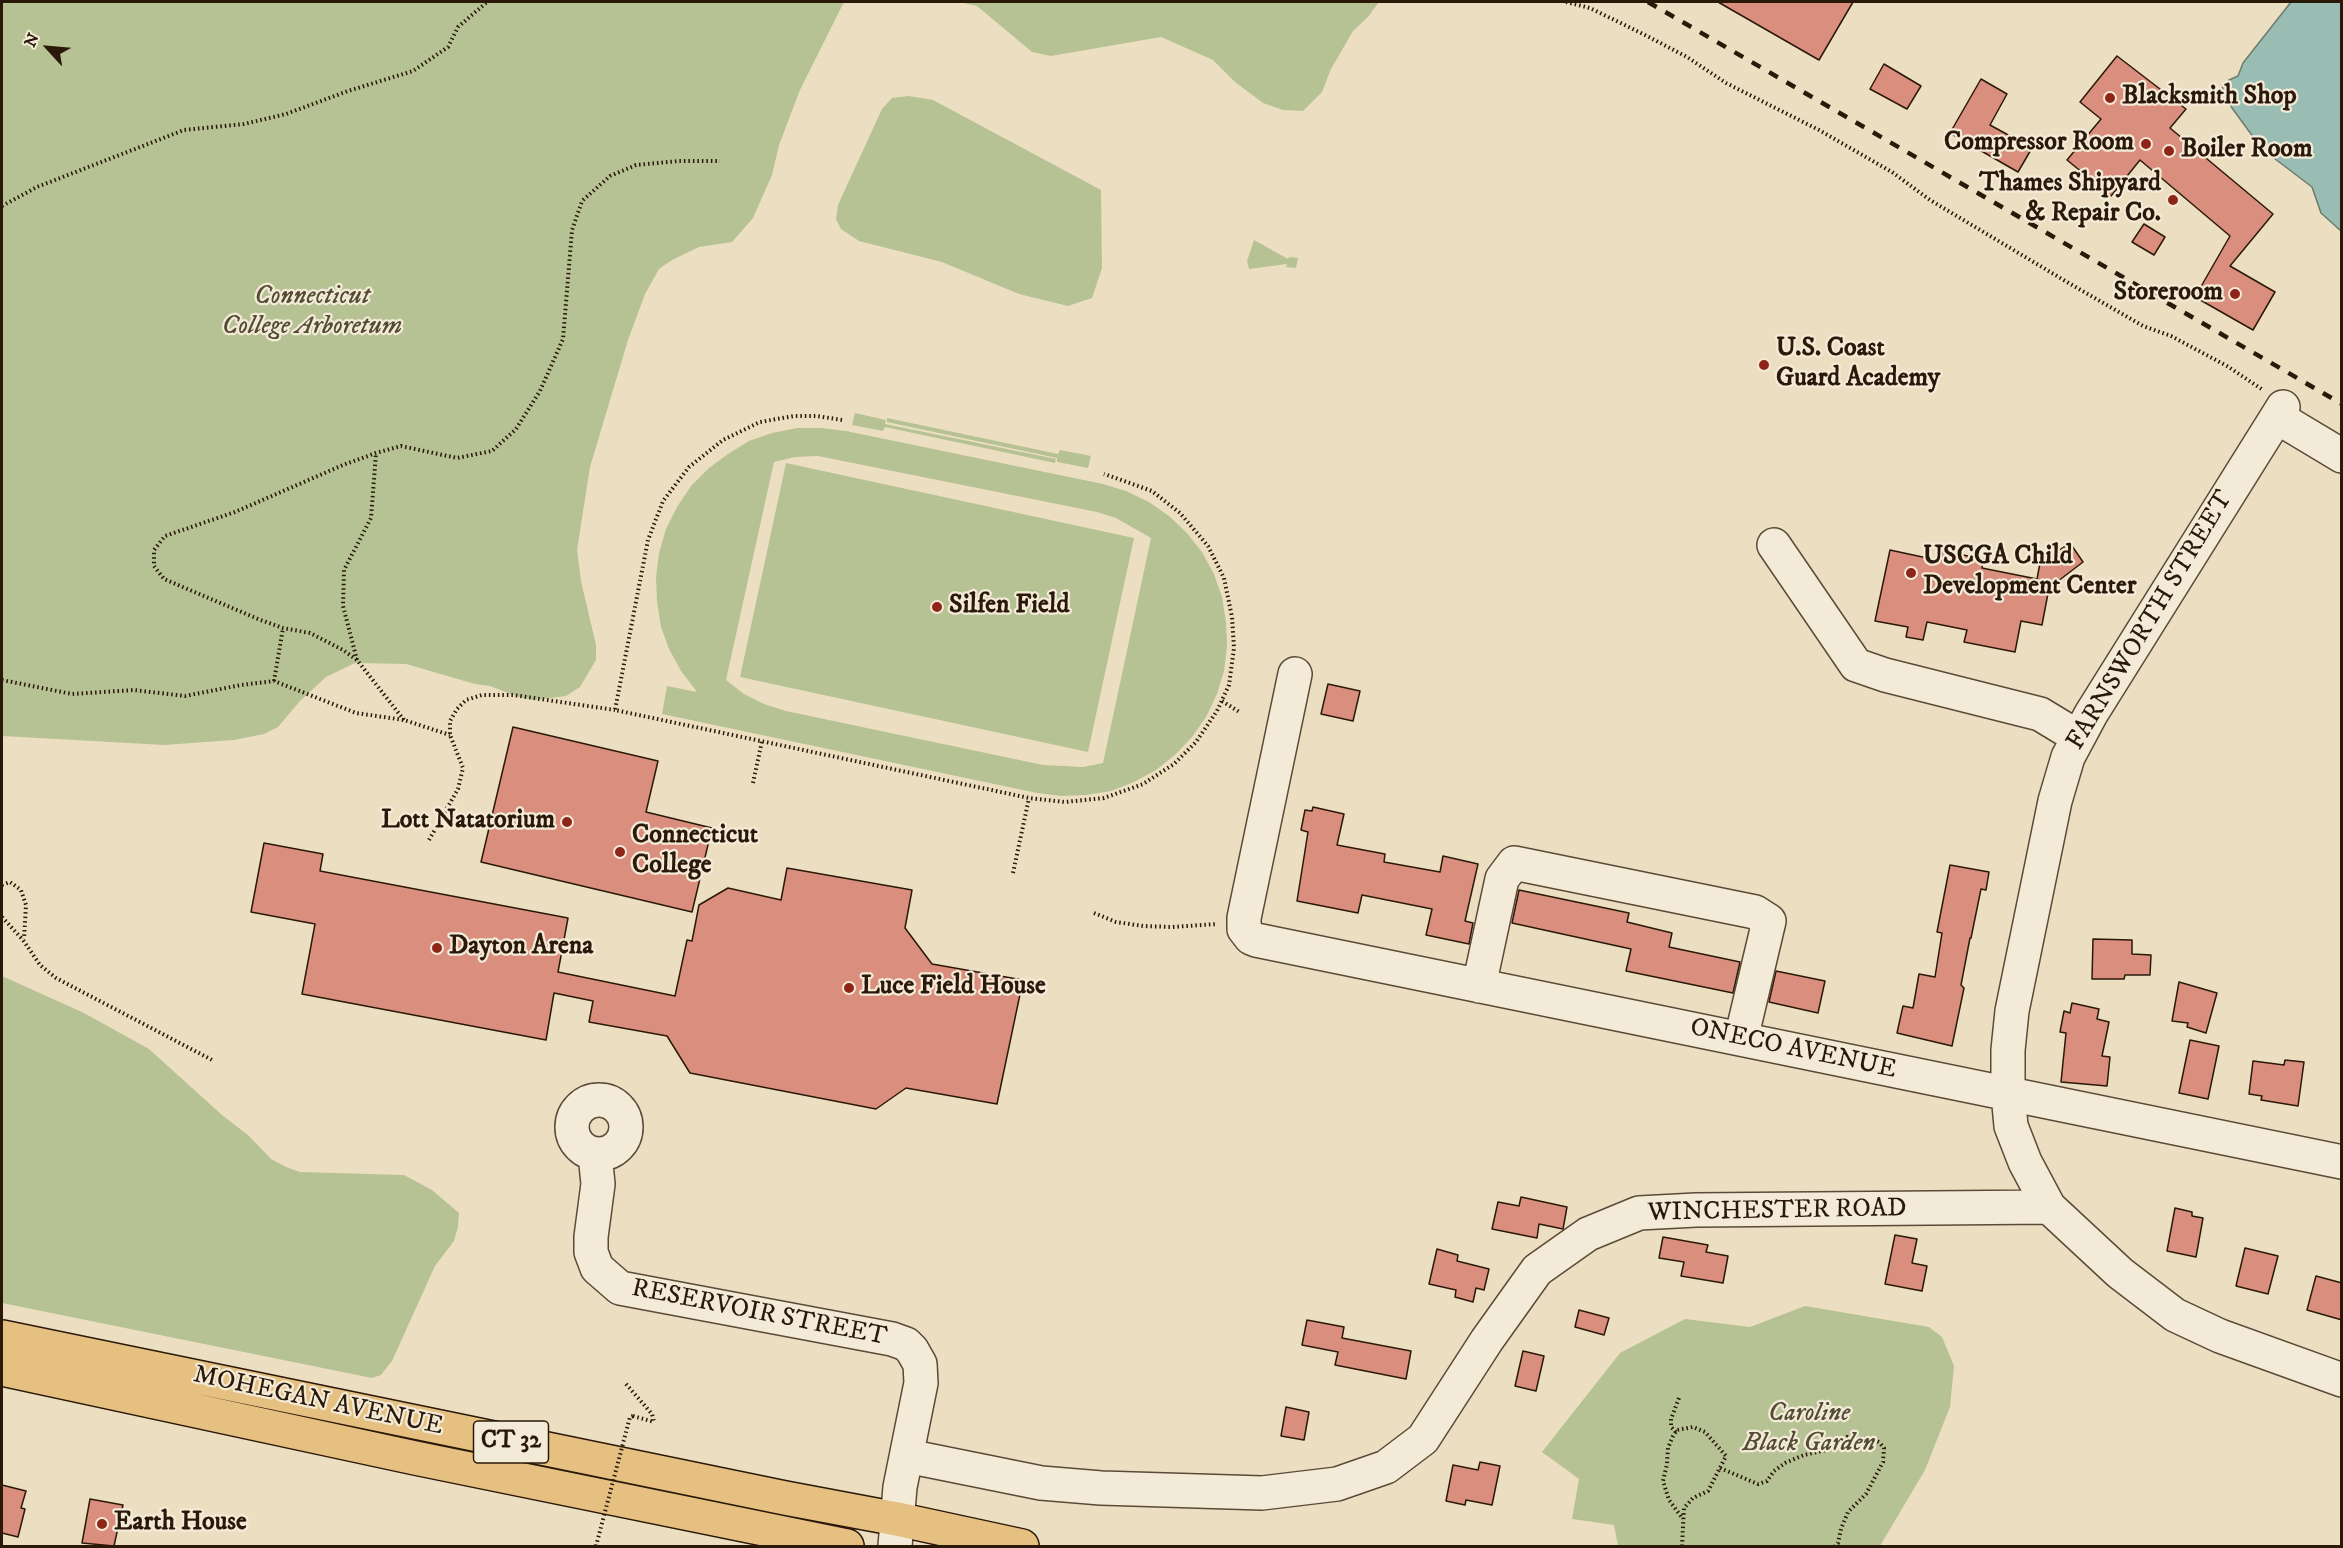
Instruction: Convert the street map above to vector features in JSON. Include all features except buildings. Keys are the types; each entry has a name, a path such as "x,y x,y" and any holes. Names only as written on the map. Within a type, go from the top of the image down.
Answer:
{"highway":[{"name":"MOHEGAN AVENUE","path":"2,1336 785,1498 896,1533 1022,1546"},
{"name":"MOHEGAN AVENUE","path":"2,1369 403,1456 847,1546"}],"street":[{"path":"2280,412 2342,456"},
{"name":"FARNSWORTH STREET","path":"2280,412 2078,737 2068,757 2055,801 2012,1011 2008,1050 2008,1094 2011,1126 2025,1162 2049,1207 2120,1273 2175,1315 2220,1336 2342,1380"},
{"path":"1774,545 1856,665 1885,675 2040,714 2078,737"},
{"path":"1245,928 1295,674"},
{"path":"1479,986 1502,879 1514,863 1755,912 1769,921 1741,1039"},
{"name":"ONECO AVENUE","path":"1245,928 1256,940 2342,1162"},
{"name":"RESERVOIR STREET","path":"595,1154 598,1184 591,1252 597,1268 612,1283 628,1292 892,1338 906,1344 918,1359 921,1373 896,1533"},
{"name":"WINCHESTER ROAD","path":"907,1456 1041,1483 1101,1488 1262,1493 1337,1484 1386,1467 1423,1439 1487,1340 1537,1270 1588,1234 1639,1213 1696,1210 2049,1207"}],"path":[{"path":"2,206 37,187 184,130 244,124 286,114 348,91 413,71 448,47 458,27 487,2"},
{"path":"1566,2 1590,8 1647,36 1687,57 1726,83 1819,130 1892,172 1930,200 2077,288 2143,326 2171,336 2228,366 2255,383 2280,412"},
{"path":"404,720 357,660 343,650 310,633 283,628 164,579 154,566 154,550 165,537 235,512 376,453 401,446 423,453 456,458 492,451 516,429 540,391 563,339 572,230 582,201 610,176 636,165 720,161"},
{"path":"615,710 648,540 663,501 689,467 723,440 760,422 794,416 817,416 842,420"},
{"path":"357,660 343,606 344,570 371,518 376,453"},
{"path":"429,840 458,789 463,768 450,735 450,721 466,700 482,695 513,695 615,710 1029,798 1065,802 1104,798 1143,784 1174,764 1196,742 1222,701 1229,685 1234,648 1232,617 1224,578 1208,546 1180,513 1152,491 1104,474"},
{"path":"274,681 283,628"},
{"path":"2,680 72,694 134,690 186,696 274,681 356,713 404,720 450,735"},
{"path":"1222,701 1241,713"},
{"path":"753,783 762,741"},
{"path":"1012,873 1029,798"},
{"path":"2,885 10,882 21,890 26,905 24,940"},
{"path":"1094,913 1116,922 1143,926 1245,928"},
{"path":"2,917 24,940 40,965 56,978 214,1061"},
{"path":"596,1546 630,1418 632,1416 654,1422 652,1414 626,1384"},
{"path":"1676,1432 1671,1427 1671,1419 1679,1398"},
{"path":"1682,1546 1684,1508 1693,1498 1708,1491 1726,1456 1705,1432 1693,1427 1676,1432 1668,1448 1663,1481 1669,1500 1683,1520"},
{"path":"1720,1468 1758,1484 1767,1481 1774,1471 1785,1463 1804,1455 1826,1450 1847,1437 1871,1438 1879,1442 1884,1448 1883,1462 1866,1494 1848,1512 1835,1546"}],"green space":[{"name":"Connecticut College Arboretum","path":"2,2 844,2 800,90 779,145 772,175 753,218 732,242 699,247 659,269 645,294 628,340 590,467 577,550 581,581 596,645 596,660 580,687 566,696 534,700 406,664 355,663 326,677 300,701 278,727 264,734 234,740 164,745 2,736"},
{"path":"959,2 1379,2 1368,17 1353,31 1331,69 1322,92 1303,111 1283,110 1263,103 1235,82 1213,60 1161,37 1051,56 1032,52 977,6"},
{"path":"909,96 933,100 1101,190 1102,268 1092,298 1068,306 1019,294 942,262 859,241 841,229 836,219 838,205 882,109 892,98"},
{"path":"1254,240 1288,259 1289,257 1298,258 1296,268 1286,267 1287,264 1249,269 1247,261"},
{"path":"855,413 886,420 885,424 1056,459 1055,463 885,427 883,431 852,425"},
{"path":"887,418 1058,454 1060,450 1091,456 1088,468 1057,462 1057,458 887,422"},
{"path":"797,428 846,431 1103,484 1126,491 1149,502 1169,516 1202,552 1214,574 1222,597 1227,646 1224,671 1217,694 1206,717 1192,737 1156,770 1111,791 1062,796 1037,793 662,714 667,686 697,692 681,671 669,649 661,627 656,577 659,553 666,529 691,486 709,468 749,441","holes":["818,456 1097,512 1116,518 1151,538 1103,763 1083,767 1043,765 786,711 744,694 726,680 774,462 795,457"]},
{"name":"Silfen Field","path":"786,463 1134,538 1088,752 740,677"},
{"path":"2,976 84,1013 149,1049 222,1115 248,1135 271,1159 286,1167 300,1172 404,1175 432,1190 459,1213 454,1241 435,1266 392,1361 381,1375 372,1378 2,1303"},
{"name":"Caroline Black Garden","path":"1805,1306 1929,1327 1942,1337 1954,1366 1950,1407 1925,1470 1880,1546 1618,1546 1614,1525 1572,1519 1579,1479 1542,1452 1620,1353 1685,1319 1750,1327"}],"water":[{"path":"2291,2 2341,2 2341,231 2321,213 2312,187 2262,149 2232,108 2222,88 2229,80 2238,76 2243,63"}],"railway":[{"path":"1648,2 2342,404"}],"place":[{"name":"Blacksmith Shop","path":"2110,98"},
{"name":"Compressor Room","path":"2146,144"},
{"name":"Boiler Room","path":"2169,151"},
{"name":"Thames Shipyard & Repair Co.","path":"2173,200"},
{"name":"Storeroom","path":"2235,294"},
{"name":"U.S. Coast Guard Academy","path":"1764,365"},
{"name":"USCGA Child Development Center","path":"1911,573"},
{"name":"Silfen Field","path":"937,607"},
{"name":"Lott Natatorium","path":"567,822"},
{"name":"Connecticut College","path":"620,852"},
{"name":"Dayton Arena","path":"437,948"},
{"name":"Luce Field House","path":"849,988"},
{"name":"Earth House","path":"102,1524"}]}
